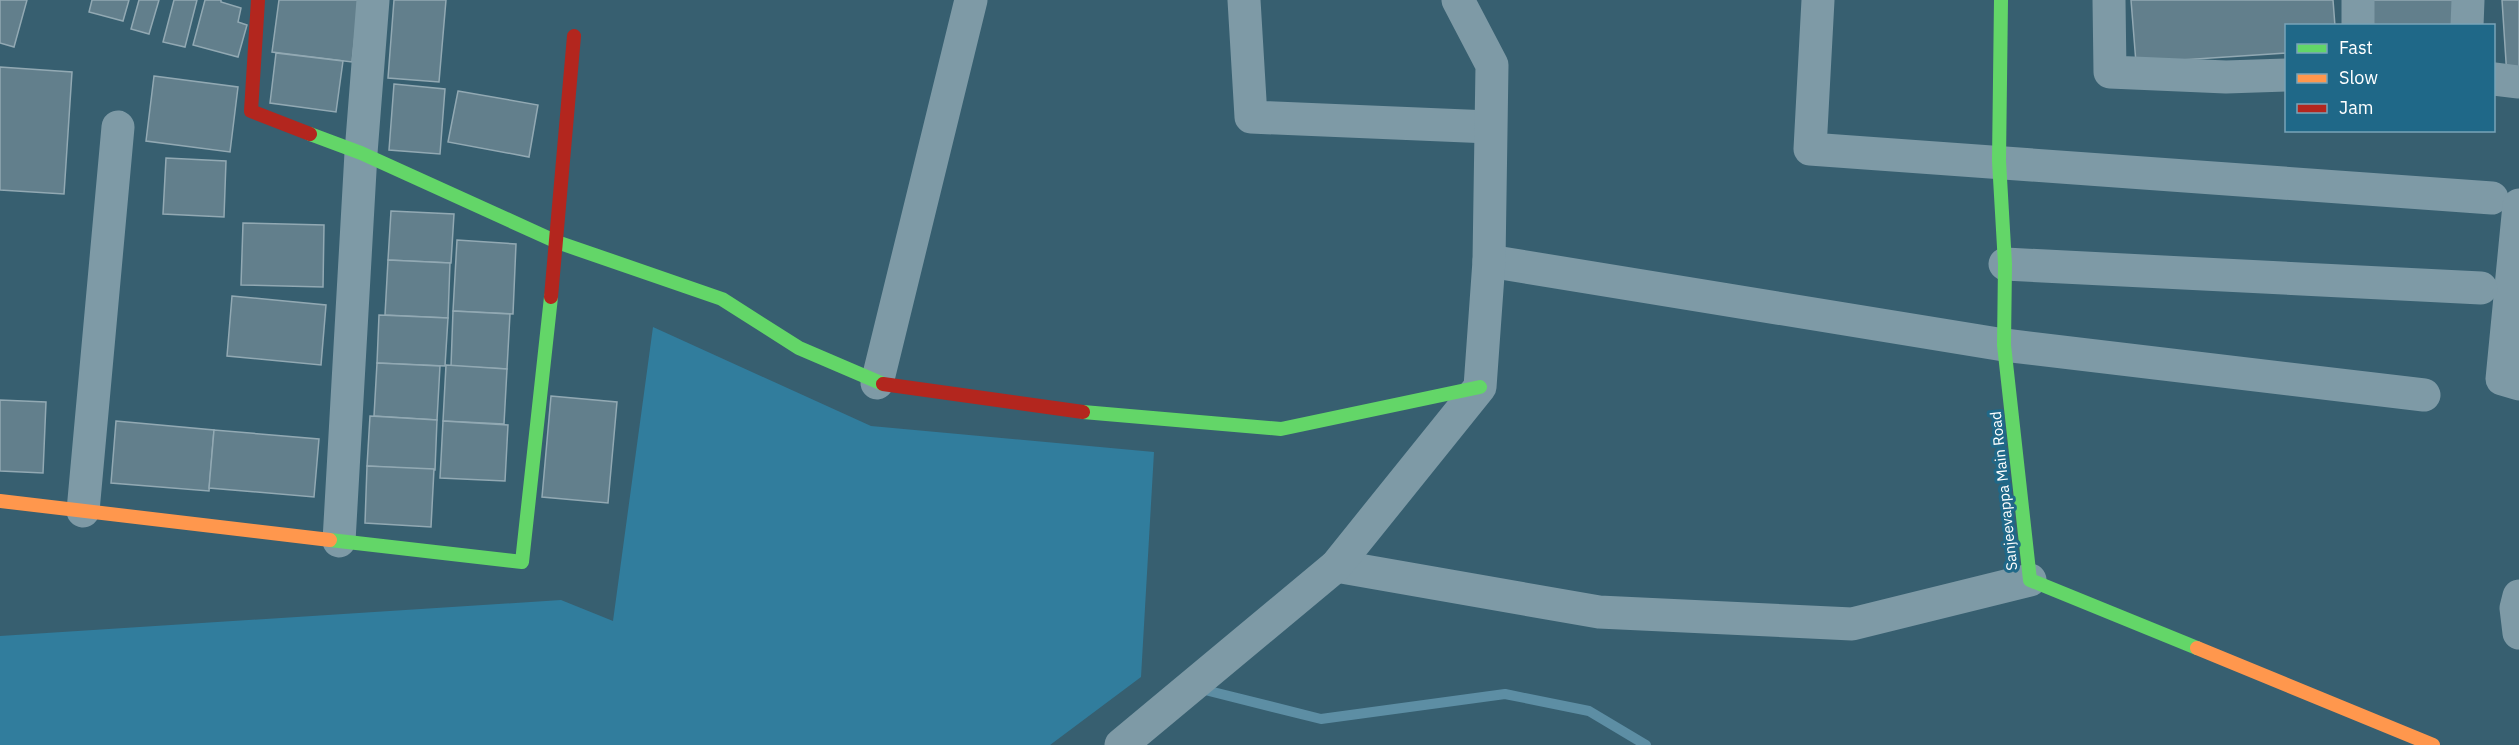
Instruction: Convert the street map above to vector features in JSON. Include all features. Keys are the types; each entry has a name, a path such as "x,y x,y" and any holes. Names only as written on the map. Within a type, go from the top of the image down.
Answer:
{"street":[{"path":"258,0 250,111 362,153 557,242 722,299 799,348 877,383 1106,416 1281,429 1480,387"},
{"path":"339,541 373,0"},
{"path":"877,383 971,0"},
{"path":"1245,0 1251,117 1490,127"},
{"path":"1121,745 1336,566 1480,387 1489,261 1492,65 1458,0"},
{"path":"1818,0 1810,149 1999,161 2505,201 2502,379 2519,384"},
{"name":"Sanjeevappa Main Road","path":"2001,0 1999,161 2005,264 2004,345 2030,580 2433,745"},
{"path":"2109,0 2110,72 2226,77 2285,75"},
{"path":"2358,0 2358,24"},
{"path":"2467,24 2468,0"},
{"path":"0,501 522,562 557,242 574,36"},
{"path":"2495,79 2519,82"},
{"path":"83,511 118,127"},
{"path":"1489,261 2004,345 2424,395"},
{"path":"2005,264 2481,288"},
{"path":"1336,566 1599,612 1852,624 2030,580"},
{"path":"2519,596 2516,608 2519,633"}],"shaded area":[{"path":"653,327 871,426 1154,452 1141,677 1050,745 0,745 0,636 561,600 613,621"}],"building":[{"path":"0,0 27,0 14,47 0,43"},
{"path":"92,0 129,0 123,21 89,12"},
{"path":"139,0 159,0 149,34 131,29"},
{"path":"174,0 197,0 185,47 163,42"},
{"path":"205,0 221,0 221,2 241,8 238,22 247,25 238,57 193,45"},
{"path":"279,0 359,0 352,62 272,52"},
{"path":"394,0 446,0 439,82 388,78"},
{"path":"2131,0 2333,0 2335,24 2285,24 2285,53 2136,63"},
{"path":"2370,0 2459,0 2459,24 2370,24"},
{"path":"2502,0 2519,0 2519,76 2507,77"},
{"path":"276,53 343,61 336,112 270,103"},
{"path":"0,67 72,72 64,194 0,190"},
{"path":"154,76 238,87 230,152 146,141"},
{"path":"394,84 445,89 440,154 389,150"},
{"path":"458,91 538,105 529,157 448,142"},
{"path":"166,158 226,161 224,217 163,214"},
{"path":"391,211 454,214 451,263 388,260"},
{"path":"243,223 324,225 323,287 241,285"},
{"path":"457,240 516,244 513,314 453,311"},
{"path":"388,260 450,263 448,318 385,315"},
{"path":"232,296 326,305 321,365 227,356"},
{"path":"453,311 510,314 507,369 451,366"},
{"path":"379,315 448,318 445,366 377,363"},
{"path":"377,363 440,366 437,420 374,416"},
{"path":"446,365 507,369 504,424 443,421"},
{"path":"551,396 617,402 608,503 542,497"},
{"path":"0,400 46,402 43,473 0,471"},
{"path":"370,416 437,420 435,470 367,466"},
{"path":"116,421 214,430 209,491 111,483"},
{"path":"443,421 508,425 505,481 440,478"},
{"path":"214,430 319,439 314,497 209,488"},
{"path":"367,466 434,469 431,527 365,523"}],"waterway":[{"path":"1199,691 1201,689 1321,719 1505,694 1589,711 1646,745"}],"traffic: fast":[{"path":"2001,0 1999,161 2005,264 2004,345 2030,580 2197,648"},
{"path":"310,134 361,153 557,242 722,299 799,348 883,384"},
{"path":"330,540 522,562 551,297"},
{"path":"1083,412 1281,429 1480,387"}],"traffic: slow":[{"path":"0,501 330,540"},
{"path":"2197,648 2433,745"}],"traffic: jam":[{"path":"258,0 251,111 310,134"},
{"path":"551,297 574,36"},
{"path":"883,384 1083,412"}]}
